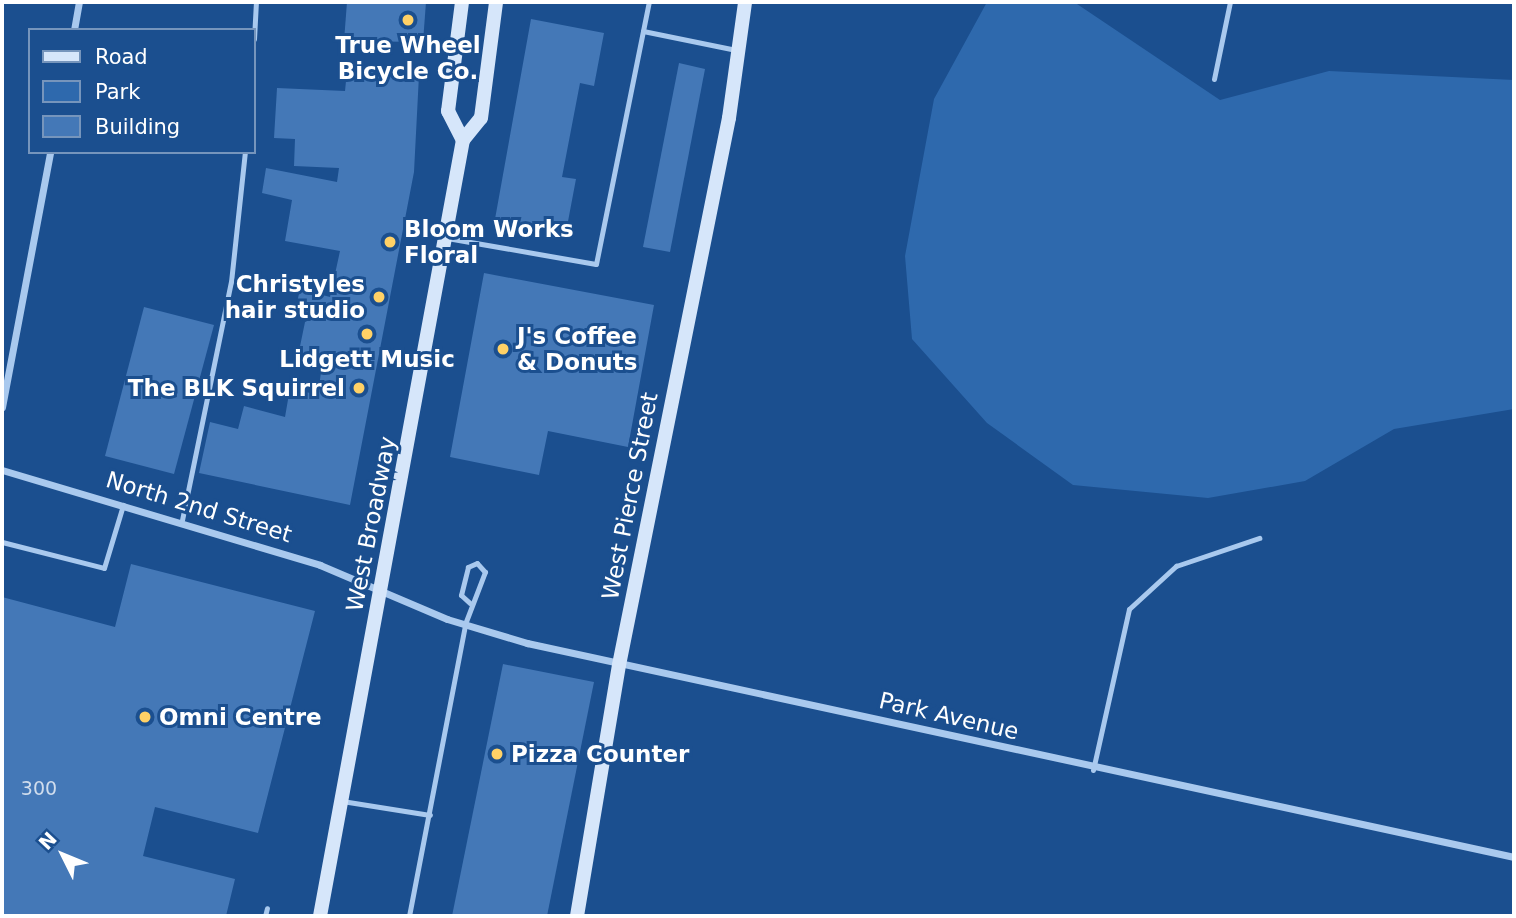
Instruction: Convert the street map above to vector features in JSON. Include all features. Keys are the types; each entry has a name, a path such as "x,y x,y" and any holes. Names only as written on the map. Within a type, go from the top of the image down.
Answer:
{"main road":[{"path":"462,2 449,111 463,140"},
{"name":"West Broadway","path":"320,916 463,140 481,118 496,2"},
{"name":"West Pierce Street","path":"577,916 619,665 738,51 745,2"}],"street":[{"path":"74,28 79,2"},
{"path":"2,407 50,154"},
{"name":"North 2nd Street","path":"2,470 182,520 382,589"},
{"name":"Park Avenue","path":"382,589 465,624 619,665 1093,770 1514,857"}],"lane":[{"path":"255,28 256,2"},
{"path":"447,238 596,264 643,31 653,2"},
{"path":"1214,79 1230,2"},
{"path":"643,31 738,51"},
{"path":"182,520 231,282 245,154"},
{"path":"2,542 104,568 124,504"},
{"path":"1093,770 1129,609 1176,566 1259,538"},
{"path":"409,916 465,624 470,603 485,572 477,563 468,567 461,596 470,603"},
{"path":"342,801 430,815"},
{"path":"265,916 267,908"}],"green space":[{"path":"987,2 1074,2 1220,100 1329,71 1514,80 1514,409 1394,429 1305,481 1208,498 1073,485 987,423 912,339 905,256 934,99"}],"building":[{"path":"347,2 426,2 423,42 344,41"},
{"path":"531,19 604,33 594,86 580,83 562,177 576,179 566,232 495,219"},
{"path":"679,63 705,69 670,252 643,247"},
{"path":"347,71 419,75 414,172 350,505 199,473 210,422 238,429 244,406 285,417 290,388 318,395 322,364 297,361 305,322 316,317 295,312 300,289 330,297 340,251 285,241 292,200 262,193 266,168 337,182 339,168 294,166 295,139 274,138 277,88 345,91"},
{"path":"484,273 654,305 628,447 548,431 539,475 450,457"},
{"path":"144,307 214,325 174,474 105,456"},
{"name":"Omni Centre","path":"131,564 315,611 258,833 155,807 143,856 235,879 226,916 2,916 2,597 115,627"},
{"path":"503,664 594,682 547,916 452,916"}],"place":[{"name":"True Wheel Bicycle Co.","path":"408,20"},
{"name":"Bloom Works Floral","path":"390,242"},
{"name":"Christyles hair studio","path":"379,297"},
{"name":"Lidgett Music","path":"367,334"},
{"name":"J's Coffee & Donuts","path":"503,349"},
{"name":"The BLK Squirrel","path":"359,388"},
{"name":"Omni Centre","path":"145,717"},
{"name":"Pizza Counter","path":"497,754"}]}
